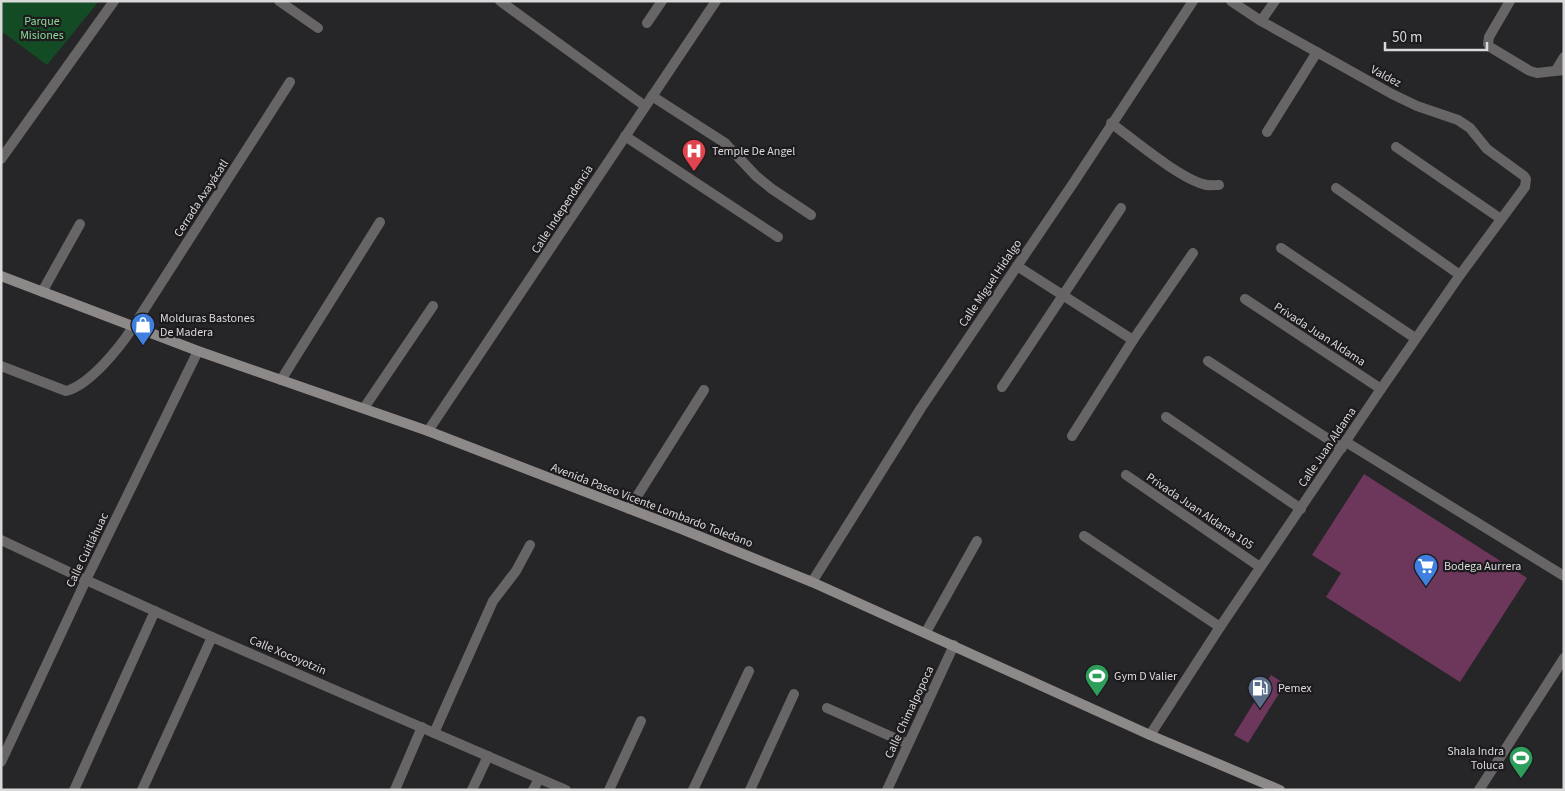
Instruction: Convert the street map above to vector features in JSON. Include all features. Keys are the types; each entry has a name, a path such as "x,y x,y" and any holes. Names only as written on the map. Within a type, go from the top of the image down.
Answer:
{"main road":[{"name":"Avenida Paseo Vicente Lombardo Toledano","path":"1,276 133,327 428,431 812,582 1150,735 1280,790"}],"street":[{"path":"1,159 114,1"},
{"path":"500,1 645,106"},
{"path":"647,23 662,1"},
{"name":"Calle Independencia","path":"428,431 716,1"},
{"name":"Calle Miguel Hidalgo","path":"812,582 921,408 1074,182 1192,1"},
{"name":"Valdez","path":"1232,1 1261,21 1392,94 1417,106 1458,120 1470,128 1487,149 1524,176"},
{"path":"1261,21 1274,1"},
{"path":"1510,1 1489,37 1488,44 1490,47 1530,71 1537,73 1560,70 1564,58"},
{"path":"285,3 318,28"},
{"path":"1267,132 1317,52"},
{"name":"Cerrada Axayácatl","path":"1,366 66,391 78,386 111,357 133,327 290,82"},
{"path":"652,96 725,143 756,176 811,215"},
{"path":"1111,123 1173,168 1193,180 1204,185 1219,185"},
{"path":"625,136 778,237"},
{"path":"1396,147 1501,220"},
{"name":"Calle Juan Aldama","path":"1150,735 1380,389 1525,187 1526,179 1524,176"},
{"path":"1336,188 1460,275"},
{"path":"1002,387 1121,208"},
{"path":"281,380 380,222"},
{"path":"42,292 80,224"},
{"path":"1281,248 1415,338"},
{"path":"1072,436 1133,340 1193,253"},
{"path":"1017,266 1133,340"},
{"name":"Privada Juan Aldama","path":"1245,299 1380,389"},
{"path":"364,408 433,306"},
{"name":"Calle Cuitláhuac","path":"1,762 86,580 198,350"},
{"path":"1208,361 1344,445 1564,576"},
{"path":"629,510 704,390"},
{"path":"1166,417 1301,509"},
{"name":"Privada Juan Aldama 105","path":"1126,475 1260,567"},
{"path":"1084,536 1220,627"},
{"name":"Calle Xocoyotzin","path":"2,541 155,611 566,790"},
{"path":"926,632 977,541"},
{"path":"434,733 494,601 516,570 530,545"},
{"path":"74,790 155,611"},
{"path":"142,790 212,636"},
{"name":"Calle Chimalpopoca","path":"887,790 954,645"},
{"path":"1479,790 1564,658"},
{"path":"693,790 749,671"},
{"path":"750,790 794,694"},
{"path":"826,708 908,744"},
{"path":"609,790 642,721"},
{"path":"395,790 422,727"},
{"path":"472,790 488,756"},
{"path":"534,790 539,779"}],"green space":[{"name":"Parque Misiones","path":"1,1 99,1 47,65 1,31"}],"building":[{"name":"Bodega Aurrera","path":"1364,474 1527,578 1460,682 1326,597 1341,573 1312,555"},
{"name":"Pemex","path":"1271,675 1285,684 1248,743 1234,735"}],"place":[{"name":"Temple De Angel","path":"694,172"},
{"name":"Molduras Bastones De Madera","path":"143,346"},
{"name":"Bodega Aurrera","path":"1426,587"},
{"name":"Gym D Valier","path":"1097,697"},
{"name":"Pemex","path":"1260,709"},
{"name":"Shala Indra Toluca","path":"1521,779"}]}
